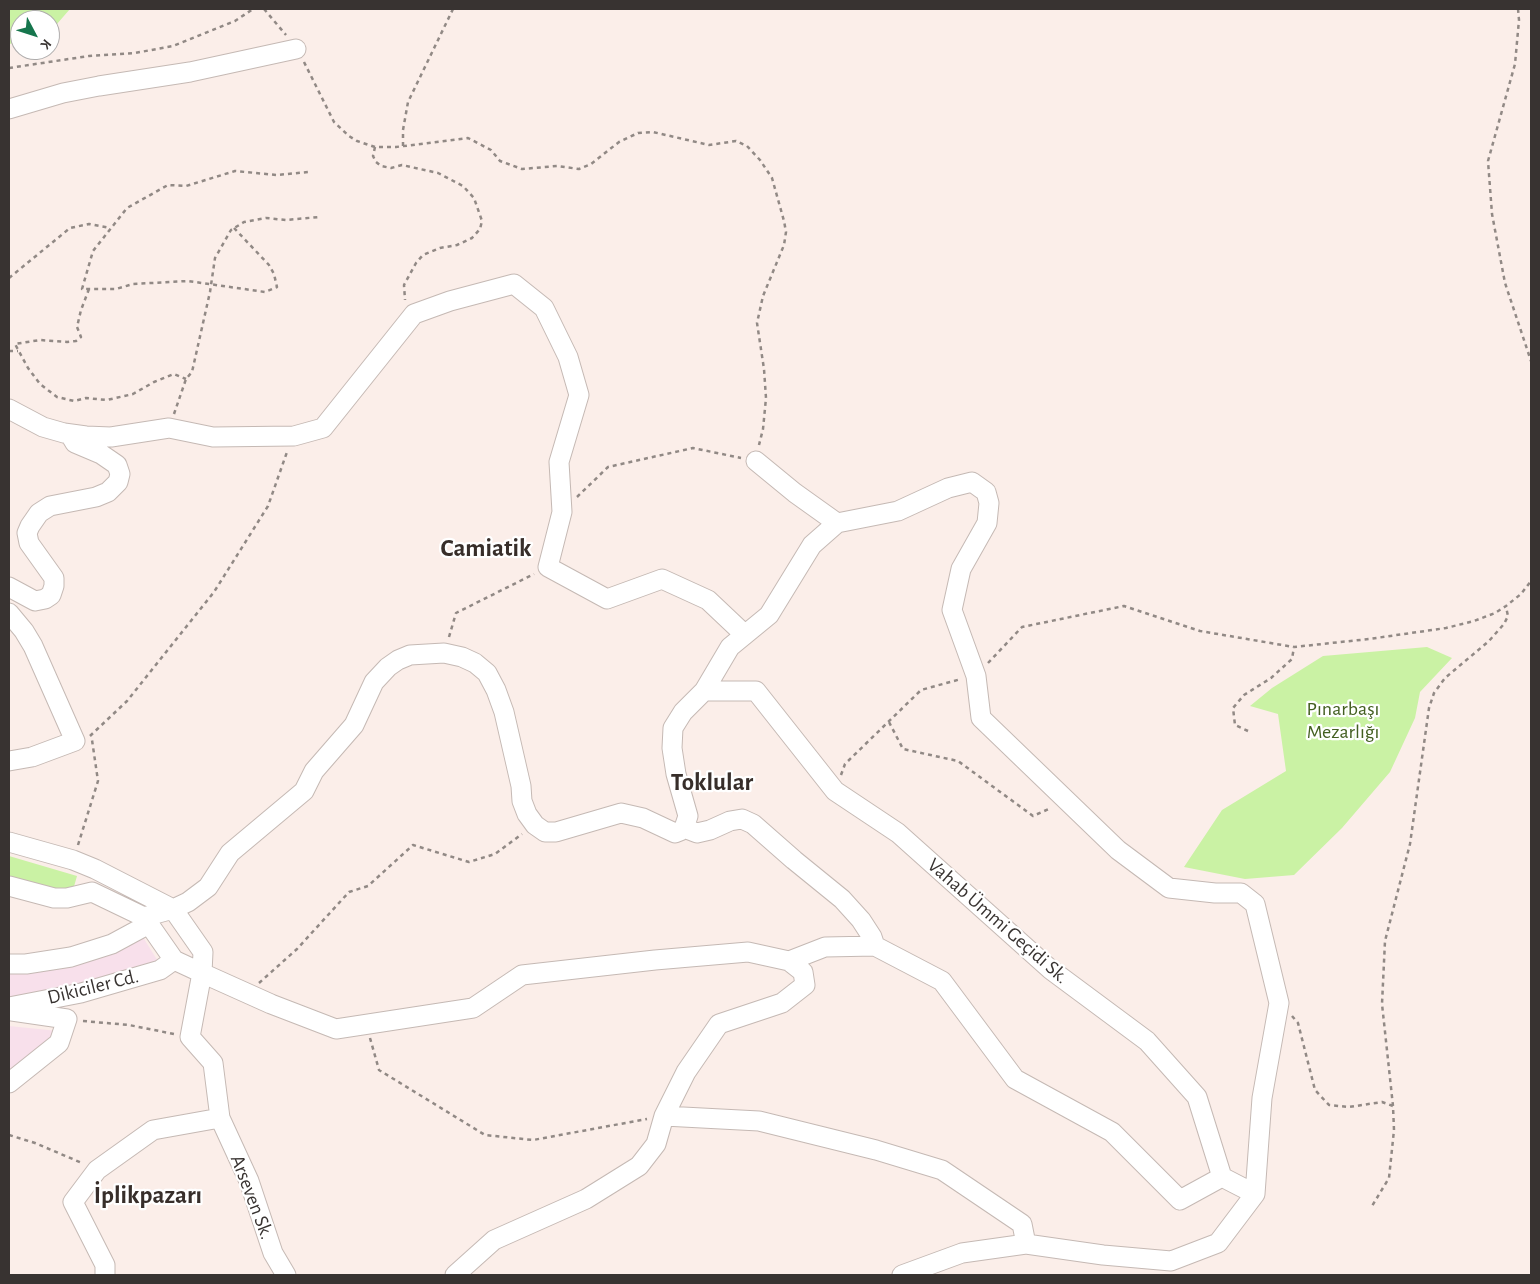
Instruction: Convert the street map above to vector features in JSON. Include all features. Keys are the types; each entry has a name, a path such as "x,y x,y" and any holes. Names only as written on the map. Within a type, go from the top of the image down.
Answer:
{"street":[{"path":"9,109 62,93 190,72 296,49"},
{"path":"9,410 43,427 72,434 111,437 168,428 213,437 294,436 323,428 414,314 450,301 514,284 544,308 568,357 579,395 559,462 562,512 548,568 607,599 662,579 708,600 744,634"},
{"path":"9,587 35,601 45,599 51,595 54,578 29,543 27,533 30,526 39,513 50,506 96,498 108,492 118,482 120,474 116,465 101,454 75,443 72,434"},
{"path":"756,461 837,523"},
{"path":"9,964 26,964 72,957 112,944 147,921 188,902 208,886 230,853 304,791 314,771 354,724 374,682 388,667 410,655 444,653 462,657 476,663 486,673 496,690 507,724 521,786 522,801 527,814 535,825 545,832 556,832 621,814 643,818 675,833 684,828 688,816 676,774 672,748 673,728 683,712 704,692 730,647 769,615 812,545 837,523 898,511 948,488 972,482 986,492 989,504 987,523 961,570 952,610 976,676 981,718 1118,850 1169,888 1214,893 1241,893 1255,904 1278,1003 1262,1098 1255,1194 1218,1243 1171,1261 1103,1255 1026,1244 962,1253 902,1275"},
{"path":"9,614 24,631 33,646 83,738 32,757 9,761"},
{"name":"Vahab Ümmi Geçidi Sk.","path":"704,692 756,691 835,790 898,833 1050,969 1147,1042 1197,1097 1222,1177"},
{"path":"684,828 697,834 730,821 742,819 753,824 842,899 861,920 872,937 875,946"},
{"path":"9,842 73,860 96,869 173,908 203,952 202,973 190,1037"},
{"path":"9,886 54,898 67,898 92,892 147,921 174,960 271,1004 336,1029 473,1008 522,975 748,952 789,961 803,972 805,985 782,1003 719,1024 686,1072 664,1116 656,1144 639,1166 586,1199 494,1240 455,1275"},
{"path":"789,961 825,947 875,946 942,982 1015,1079 1112,1132 1180,1200 1222,1177 1255,1194"},
{"name":"Dikiciler Cd.","path":"9,1009 81,993 160,970 174,960"},
{"path":"9,1009 67,1020 59,1043 9,1083"},
{"name":"Arseven Sk.","path":"190,1037 213,1063 220,1118 249,1181 273,1254 286,1275"},
{"path":"664,1116 759,1121 876,1150 942,1170 1022,1224 1026,1244"},
{"path":"105,1275 104,1265 73,1202 97,1170 153,1130 220,1118"}],"path":[{"path":"9,68 89,56 135,53 173,46 235,21 253,9"},
{"path":"264,9 296,49 314,80 334,122 357,141 375,147 403,146 468,138 491,150 500,161 522,169 557,166 579,169 591,164 619,142 638,133 653,132 709,145 736,140 747,146 760,160 772,178 786,232 784,245 763,296 757,323 766,398 763,430 756,461 693,448 608,467 562,512"},
{"path":"403,146 403,130 408,102 453,9"},
{"path":"1518,9 1519,20 1515,64 1488,161 1492,214 1505,283 1531,361"},
{"path":"375,147 373,156 381,166 391,168 402,165 438,173 463,186 474,198 482,221 480,229 472,238 457,245 423,255 416,263 404,285 404,296 407,305 414,314"},
{"path":"234,228 269,265 274,274 277,287 265,292 188,280 133,284 116,289 82,289 93,251 110,228 127,208 168,185 186,186 236,171 277,175 308,172"},
{"path":"168,428 186,379 192,372 212,283 215,258 231,230 244,222 266,218 286,220 319,217"},
{"path":"9,278 70,228 89,224 110,228"},
{"path":"88,289 77,327 81,336 76,341 40,340 16,344 18,351 40,384 57,397 74,401 86,398 108,400 132,394 174,374 186,379"},
{"path":"9,351 18,351"},
{"path":"73,860 98,781 83,738 127,700 214,592 268,506 294,436"},
{"path":"444,653 456,613 548,568"},
{"path":"835,790 845,764 921,690 976,676 1022,626 1124,606 1200,631 1294,646 1368,639 1474,622 1495,614 1521,594 1531,581"},
{"path":"1372,1206 1389,1178 1394,1130 1382,1004 1384,941 1410,844 1429,708 1434,693 1445,678 1489,641 1504,624 1508,616 1506,606"},
{"path":"1248,731 1235,725 1233,708 1244,694 1271,678 1292,658 1294,646"},
{"path":"888,721 902,749 958,761 1032,816 1066,801"},
{"path":"247,993 296,949 350,892 368,886 413,845 469,862 495,854 535,825"},
{"path":"1278,1003 1298,1023 1315,1090 1329,1104 1349,1107 1382,1102 1393,1106"},
{"path":"67,1020 128,1025 190,1037"},
{"path":"366,1025 378,1070 485,1135 533,1140 664,1116"},
{"path":"9,1135 35,1143 97,1170"}],"shaded area":[{"path":"141,934 159,963 9,1004 9,970"},
{"path":"9,1026 58,1031 22,1067 9,1076"}],"green space":[{"path":"9,9 70,9 60,20 60,10 10,10 9,44"},
{"name":"Pınarbaşı Mezarlığı","path":"1427,647 1452,658 1420,692 1415,718 1390,772 1342,828 1294,875 1245,879 1184,867 1222,810 1286,771 1278,714 1250,706 1272,688 1323,656"},
{"path":"9,856 77,876 73,890 62,895 9,880"}],"district":[{"name":"Camiatik","path":"486,548"},
{"name":"Toklular","path":"712,782"},
{"name":"İplikpazarı","path":"148,1195"}]}
